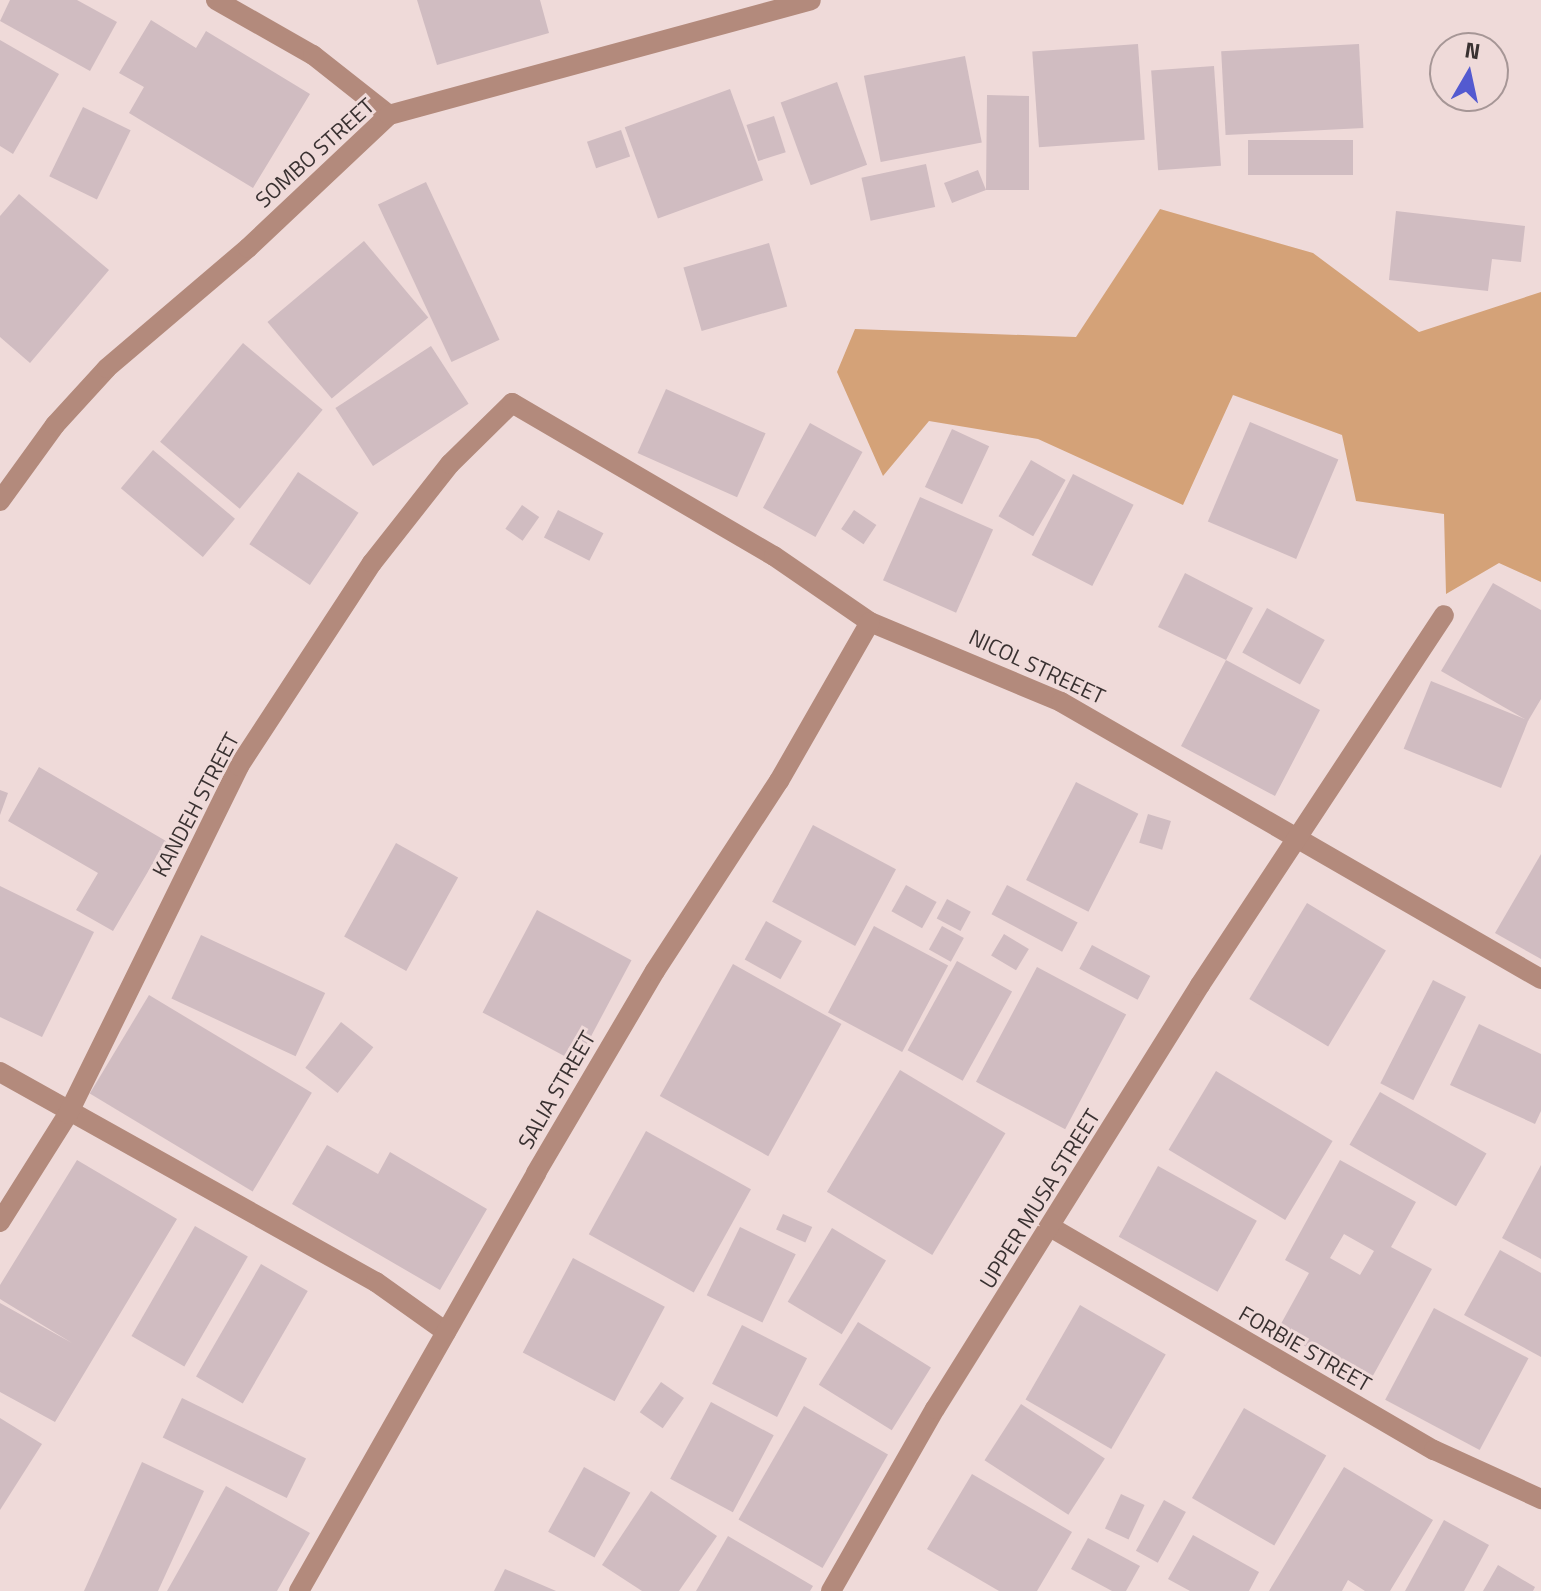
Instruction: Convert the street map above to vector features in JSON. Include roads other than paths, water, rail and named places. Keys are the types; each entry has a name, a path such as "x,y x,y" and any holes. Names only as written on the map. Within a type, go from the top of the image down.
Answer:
{"street":[{"path":"216,0 313,55 389,115"},
{"name":"SOMBO STREET","path":"0,501 55,425 107,368 248,248 389,115 811,0"},
{"name":"NICOL STREEET","path":"512,403 774,556 870,622 1061,702 1541,979"},
{"name":"KANDEH STREET","path":"0,1222 68,1114 239,766 372,563 450,464 512,403"},
{"name":"UPPER MUSA STREET","path":"831,1591 935,1409 1052,1228 1296,836 1444,615"},
{"name":"SALIA STREET","path":"299,1591 655,971 779,781 870,622"},
{"path":"0,1072 68,1114 376,1282 446,1332"},
{"name":"FORBIE STREET","path":"1052,1228 1434,1450 1541,1499"}]}
